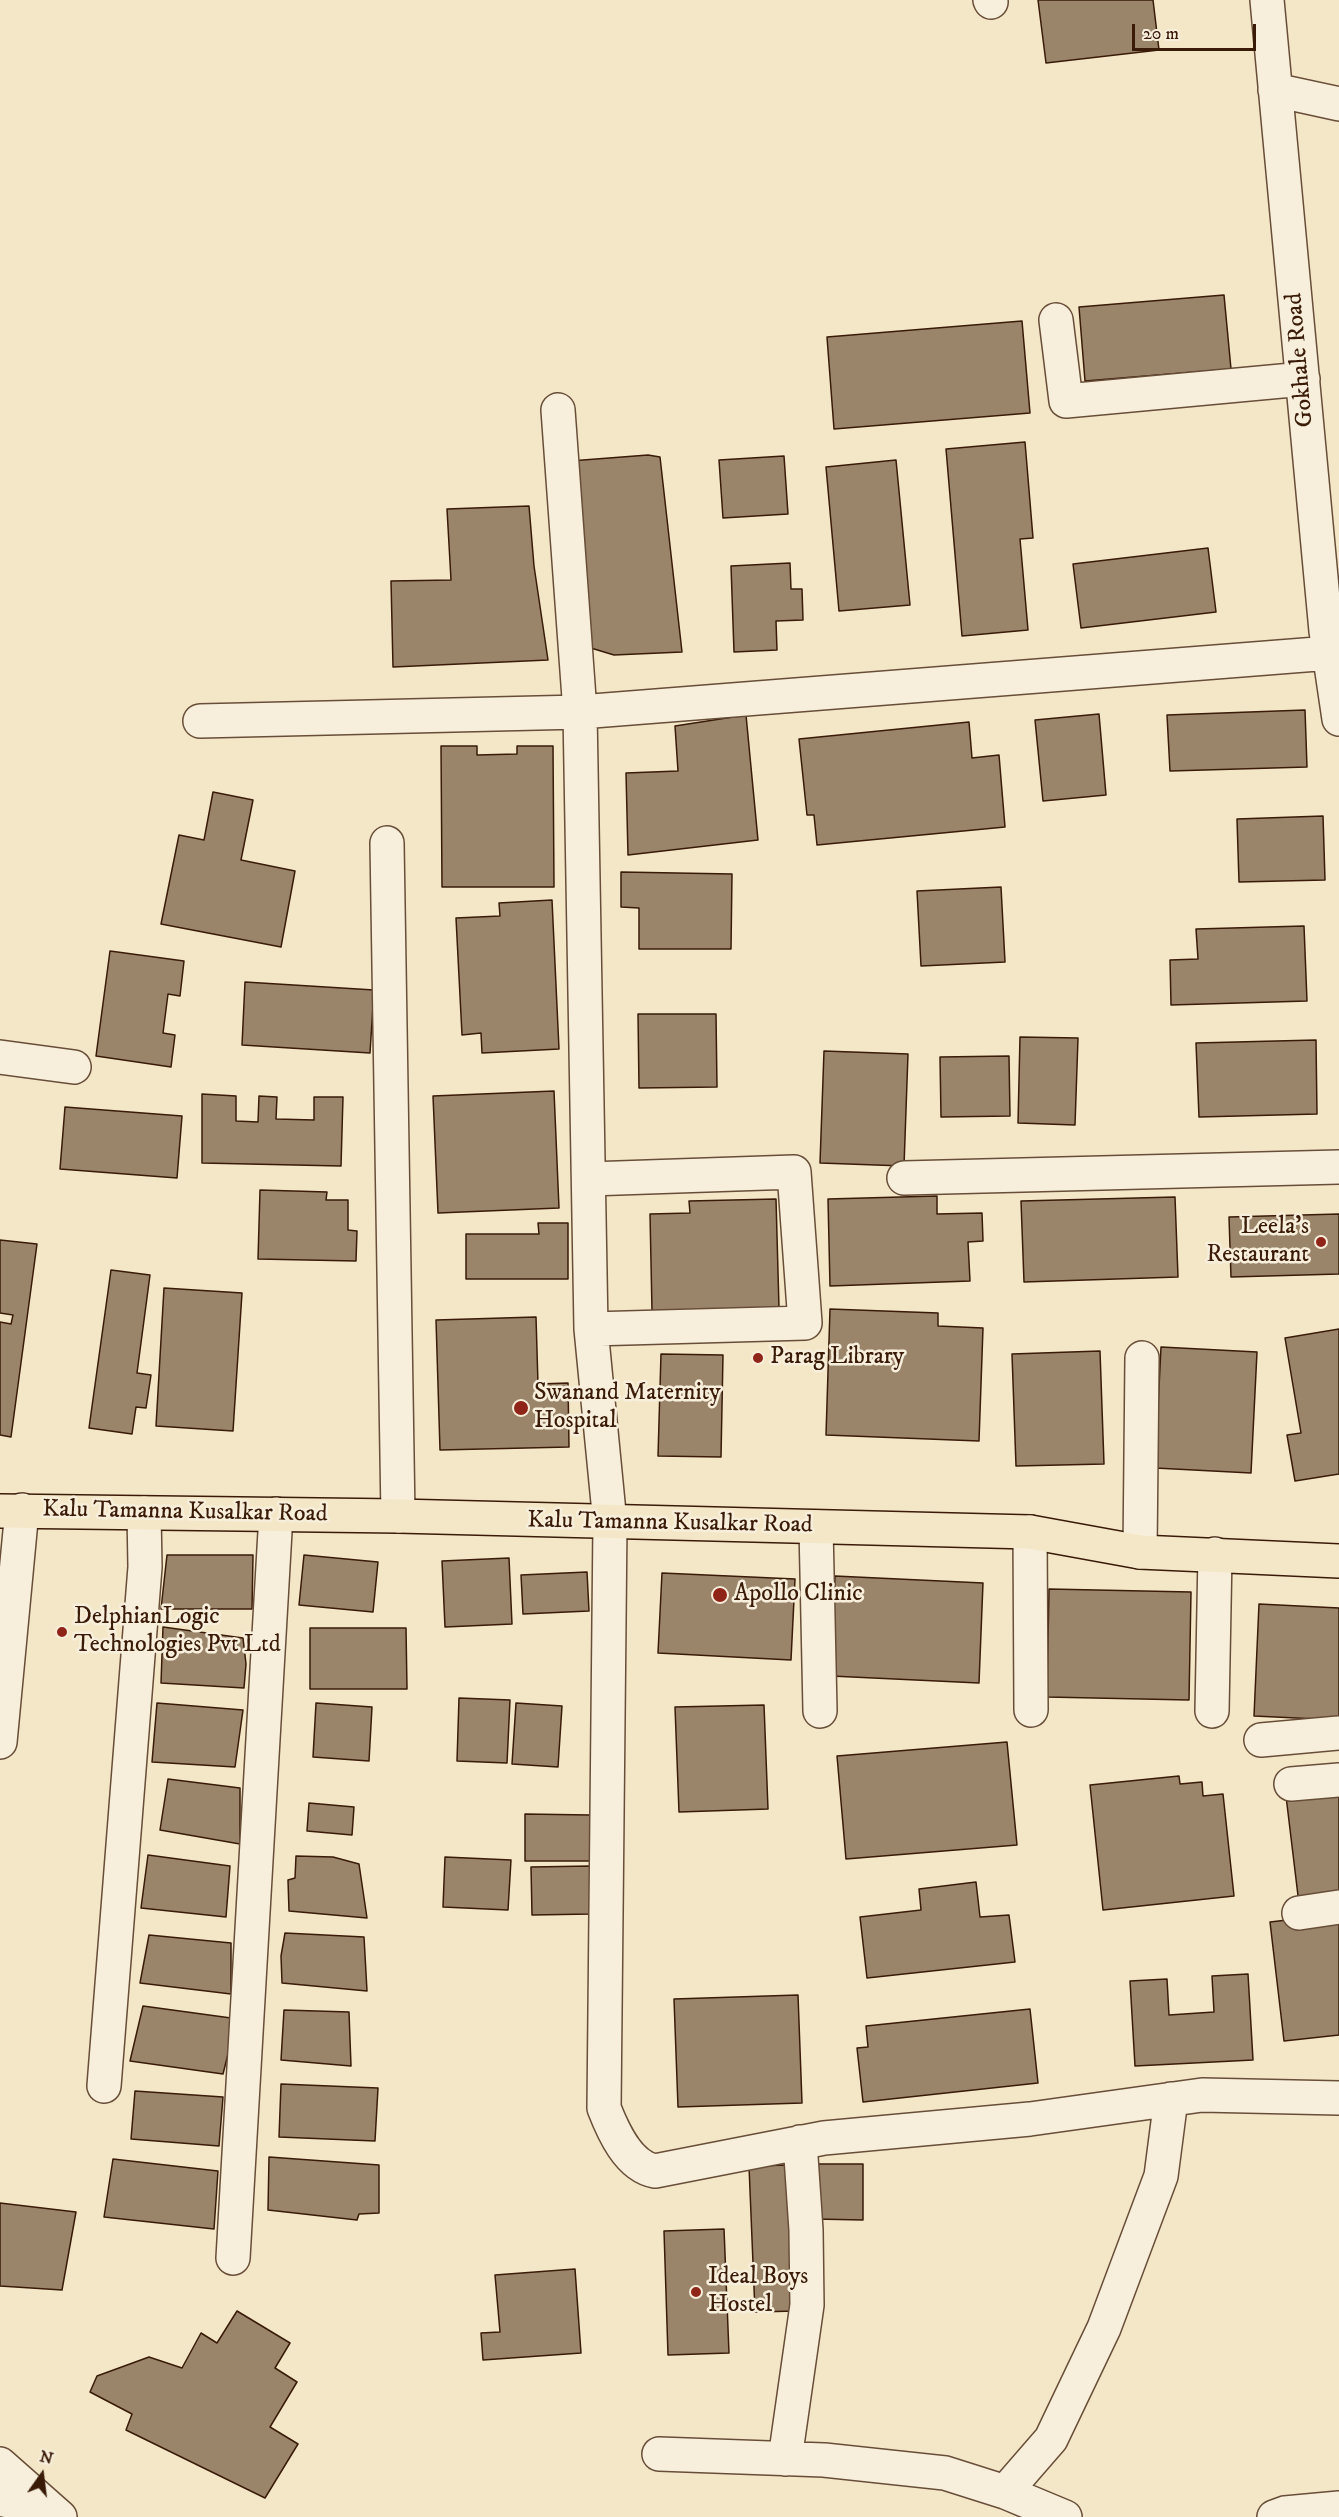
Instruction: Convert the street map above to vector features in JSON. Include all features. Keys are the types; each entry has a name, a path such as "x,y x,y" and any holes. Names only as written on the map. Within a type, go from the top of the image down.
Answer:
{"main road":[{"name":"Kalu Tamanna Kusalkar Road","path":"11,1511 398,1516 1030,1532 1140,1552 1339,1561"}],"street":[{"name":"Gokhale Road","path":"1267,0 1303,379 1339,719"},
{"path":"1275,90 1339,104"},
{"path":"1056,320 1066,401 1303,379"},
{"path":"558,410 580,712 591,1329 610,1523 604,2108 628,2152 647,2169 655,2171 824,2138 1030,2119 1202,2095 1339,2098"},
{"path":"200,721 580,712 1332,637"},
{"path":"387,843 398,1516"},
{"path":"0,1057 74,1067"},
{"path":"904,1178 1339,1167"},
{"path":"589,1179 794,1172 805,1323 591,1329"},
{"path":"1140,1552 1142,1358"},
{"path":"0,1742 11,1511"},
{"path":"104,2086 145,1567 144,1513"},
{"path":"232,2258 276,1514"},
{"path":"816,1527 820,1711"},
{"path":"1030,1532 1031,1710"},
{"path":"1212,1712 1215,1554"},
{"path":"1261,1740 1339,1733"},
{"path":"1291,1785 1339,1780"},
{"path":"1299,1913 1339,1908"},
{"path":"1005,2492 1050,2439 1104,2328 1161,2176 1171,2100"},
{"path":"785,2459 807,2306 806,2230 800,2142"},
{"path":"659,2454 824,2460 945,2473 1005,2492 1065,2517"},
{"path":"0,2464 55,2515"},
{"path":"0,2499 55,2515"},
{"path":"1274,2517 1286,2513 1339,2508"}],"building":[{"path":"1038,0 1153,0 1159,50 1046,63"},
{"path":"1224,295 1231,369 1085,381 1079,307"},
{"path":"1022,321 1030,413 834,429 827,337"},
{"path":"1025,442 1033,538 1020,539 1028,630 962,636 946,449"},
{"path":"648,455 660,457 682,652 614,655 581,645 570,461"},
{"path":"784,456 788,514 723,518 719,460"},
{"path":"896,460 910,605 839,611 826,467"},
{"path":"529,506 534,566 548,660 393,667 391,581 451,580 447,509"},
{"path":"1208,548 1216,612 1081,628 1073,564"},
{"path":"790,563 791,589 802,589 803,620 776,621 777,650 734,652 731,566"},
{"path":"1305,710 1307,767 1170,771 1167,715"},
{"path":"1099,714 1106,795 1043,801 1035,720"},
{"path":"746,715 758,840 628,855 626,773 678,771 675,726"},
{"path":"969,722 972,758 999,755 1005,827 817,845 814,815 807,815 799,739"},
{"path":"441,746 477,746 477,755 517,754 517,746 553,746 554,887 442,887"},
{"path":"213,792 253,800 241,860 295,871 281,947 161,924 179,835 204,840"},
{"path":"1323,816 1325,880 1239,882 1237,819"},
{"path":"621,872 732,874 731,949 639,949 639,908 621,907"},
{"path":"1001,887 1005,962 921,966 917,891"},
{"path":"552,900 559,1049 482,1053 481,1033 462,1035 456,918 500,916 499,903"},
{"path":"1304,926 1307,1001 1171,1005 1170,960 1198,959 1196,929"},
{"path":"110,951 184,961 180,996 168,994 163,1033 175,1035 171,1067 96,1056"},
{"path":"245,982 374,990 370,1053 242,1045"},
{"path":"638,1014 716,1014 717,1087 639,1088"},
{"path":"1020,1037 1078,1038 1075,1125 1018,1123"},
{"path":"1316,1040 1317,1114 1199,1117 1196,1043"},
{"path":"824,1051 908,1054 904,1166 820,1163"},
{"path":"1009,1056 1010,1116 941,1117 940,1057"},
{"path":"554,1091 559,1208 438,1213 433,1096"},
{"path":"202,1094 236,1096 236,1121 258,1122 259,1096 277,1097 276,1119 314,1120 314,1097 343,1097 341,1166 202,1163"},
{"path":"65,1107 182,1116 177,1178 60,1169"},
{"path":"260,1190 327,1192 326,1200 348,1200 348,1230 357,1231 356,1261 258,1259"},
{"path":"937,1196 937,1214 982,1213 983,1241 968,1242 970,1281 830,1286 828,1199"},
{"path":"1175,1197 1178,1277 1024,1282 1021,1201"},
{"path":"776,1199 779,1308 652,1311 650,1214 690,1213 689,1201"},
{"path":"1339,1214 1339,1274 1231,1277 1229,1217"},
{"path":"538,1223 568,1223 568,1279 466,1279 466,1234 539,1234"},
{"path":"0,1240 37,1244 11,1437 0,1435 0,1322 11,1324 13,1315 0,1313"},
{"path":"111,1270 150,1275 137,1373 151,1375 146,1408 136,1407 132,1434 89,1428"},
{"path":"164,1288 242,1293 233,1431 156,1426"},
{"path":"830,1309 938,1313 938,1326 983,1328 979,1441 826,1435"},
{"path":"536,1317 538,1384 568,1383 569,1447 440,1450 436,1320"},
{"path":"1339,1329 1339,1474 1295,1481 1287,1435 1301,1433 1285,1338"},
{"path":"1161,1347 1257,1352 1251,1473 1155,1468"},
{"path":"1100,1351 1104,1464 1016,1466 1012,1354"},
{"path":"661,1354 723,1355 721,1457 658,1456"},
{"path":"167,1555 253,1555 252,1609 161,1609"},
{"path":"304,1555 378,1562 373,1612 299,1605"},
{"path":"509,1558 512,1624 445,1627 442,1561"},
{"path":"587,1572 589,1611 523,1614 521,1575"},
{"path":"662,1573 795,1579 791,1660 658,1653"},
{"path":"835,1576 983,1583 979,1683 831,1676"},
{"path":"1049,1589 1191,1592 1189,1700 1047,1697"},
{"path":"1259,1604 1339,1608 1339,1720 1254,1716"},
{"path":"163,1627 243,1638 246,1664 244,1688 161,1683"},
{"path":"310,1628 406,1628 407,1689 310,1689"},
{"path":"459,1698 510,1700 507,1763 457,1761"},
{"path":"157,1703 243,1710 235,1767 152,1762"},
{"path":"316,1703 372,1707 369,1761 313,1757"},
{"path":"516,1703 562,1706 558,1767 512,1764"},
{"path":"764,1705 768,1809 679,1812 675,1707"},
{"path":"1007,1742 1017,1845 846,1859 837,1756"},
{"path":"1179,1776 1180,1784 1202,1782 1203,1796 1223,1794 1234,1896 1103,1910 1090,1785"},
{"path":"168,1779 240,1788 240,1844 160,1830"},
{"path":"1339,1790 1339,1900 1299,1904 1286,1796"},
{"path":"309,1803 354,1807 352,1835 307,1831"},
{"path":"525,1814 590,1815 590,1861 525,1861"},
{"path":"148,1855 230,1866 226,1917 141,1908"},
{"path":"296,1856 333,1857 359,1864 367,1918 289,1911 288,1880 295,1878"},
{"path":"445,1857 511,1860 508,1910 443,1907"},
{"path":"591,1866 591,1914 532,1915 531,1867"},
{"path":"976,1882 980,1917 1009,1915 1015,1962 867,1978 860,1917 921,1910 919,1889"},
{"path":"1339,1914 1339,2035 1284,2041 1270,1922"},
{"path":"285,1933 364,1937 367,1991 282,1983 281,1956"},
{"path":"149,1935 231,1943 231,1994 140,1983"},
{"path":"1248,1974 1253,2060 1135,2066 1130,1981 1167,1979 1169,2015 1214,2012 1212,1976"},
{"path":"798,1995 802,2103 678,2107 674,1999"},
{"path":"143,2006 231,2018 229,2050 223,2074 130,2061"},
{"path":"1030,2009 1038,2083 863,2102 857,2048 868,2047 866,2026"},
{"path":"284,2010 349,2012 351,2066 281,2060"},
{"path":"281,2084 378,2088 375,2141 279,2137"},
{"path":"135,2091 223,2097 219,2146 131,2139"},
{"path":"269,2157 379,2165 379,2213 359,2214 357,2220 268,2210"},
{"path":"113,2159 218,2171 214,2229 104,2217"},
{"path":"815,2164 863,2164 863,2220 815,2219"},
{"path":"790,2165 796,2311 755,2312 749,2166"},
{"path":"0,2203 76,2212 62,2290 0,2286"},
{"name":"Ideal Boys Hostel","path":"724,2229 729,2353 668,2355 664,2231"},
{"path":"575,2269 581,2353 483,2360 481,2333 500,2332 495,2275"},
{"path":"237,2311 290,2343 275,2368 297,2382 270,2427 298,2444 265,2498 126,2430 132,2414 90,2392 97,2376 149,2357 182,2368 201,2333 217,2343"}],"place":[{"name":"Leela's Restaurant","path":"1321,1242"},
{"name":"Parag Library","path":"758,1358"},
{"name":"Swanand Maternity Hospital","path":"521,1408"},
{"name":"Apollo Clinic","path":"720,1595"},
{"name":"DelphianLogic Technologies Pvt Ltd","path":"62,1632"},
{"name":"Ideal Boys Hostel","path":"696,2292"}]}
